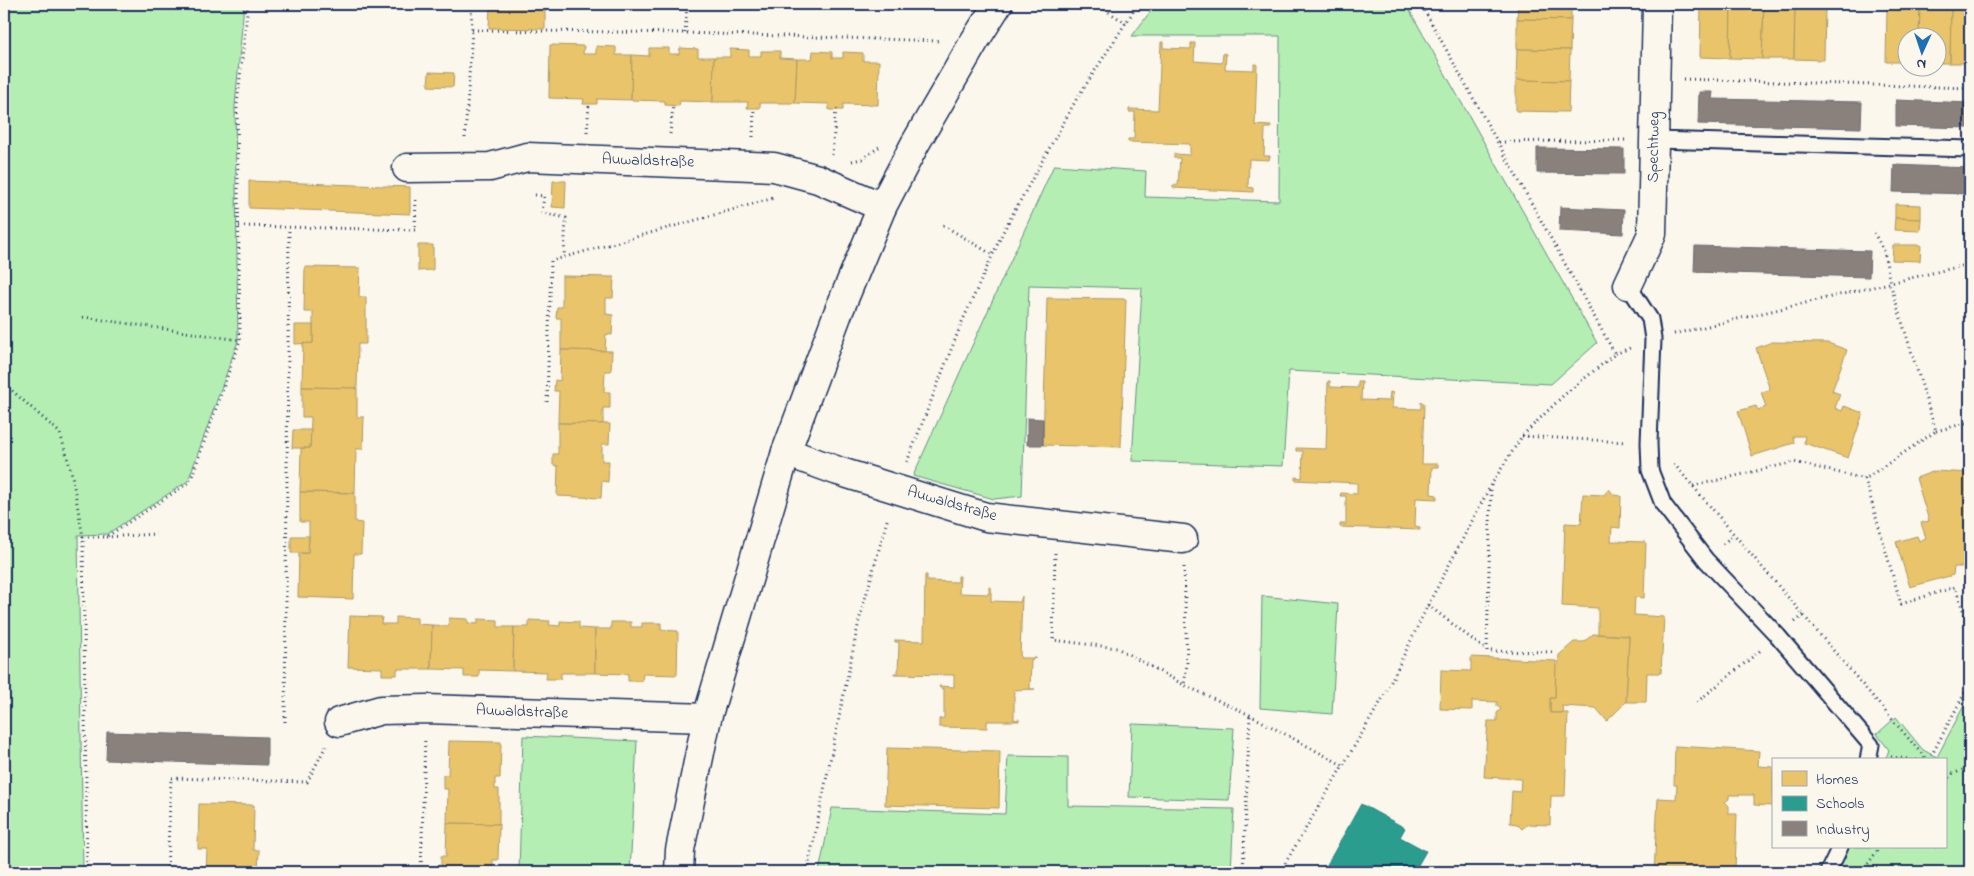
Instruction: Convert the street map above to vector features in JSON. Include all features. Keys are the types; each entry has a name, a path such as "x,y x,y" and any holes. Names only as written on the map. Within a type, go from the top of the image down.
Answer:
{"street":[{"path":"679,872 680,850 707,718 786,452 838,313 882,207 915,144 998,4"},
{"name":"Spechtweg","path":"1628,285 1652,234 1657,4"},
{"name":"Auwaldstraße","path":"412,167 490,167 526,157 774,167 818,179 882,207"},
{"name":"Auwaldstraße","path":"786,452 838,471 986,517 1183,539"},
{"name":"Auwaldstraße","path":"339,722 381,710 426,709 707,718"}],"lane":[{"path":"1655,140 1970,149"},
{"path":"1628,285 1650,319 1653,339 1649,443 1650,470 1663,504 1706,560 1778,636 1870,745 1868,758"},
{"path":"1828,872 1840,848"}],"path":[{"path":"106,537 190,482 240,340 237,105 248,4"},
{"path":"469,89 472,30 471,4"},
{"path":"685,33 687,4"},
{"path":"1096,4 1126,23"},
{"path":"807,872 859,621 897,488 962,322 1004,230 1076,100 1138,4"},
{"path":"1421,4 1615,354"},
{"path":"472,30 685,33 974,42"},
{"path":"1655,79 1970,88"},
{"path":"587,132 589,104"},
{"path":"670,135 673,106"},
{"path":"753,138 754,108"},
{"path":"832,158 836,110"},
{"path":"1499,142 1655,140"},
{"path":"239,226 415,230 412,167"},
{"path":"535,195 544,196 542,213 566,218 564,257"},
{"path":"547,402 551,261 777,197"},
{"path":"943,225 992,255"},
{"path":"285,722 289,227"},
{"path":"1874,233 1884,251 1890,283 1936,431"},
{"path":"1280,872 1384,696 1428,605 1491,485 1522,436 1564,394 1615,354 1653,339 1970,264"},
{"path":"83,317 240,340"},
{"path":"4,385 60,433 71,470 83,537 87,872"},
{"path":"1693,486 1794,462 1865,479 1936,431 1970,422"},
{"path":"1522,436 1649,443"},
{"path":"1669,458 1926,758"},
{"path":"1865,479 1901,604 1954,587 1970,630"},
{"path":"1487,651 1491,485"},
{"path":"1056,525 1053,640 1117,648 1184,686 1250,715 1344,766"},
{"path":"83,537 156,534"},
{"path":"1183,539 1187,664 1184,686"},
{"path":"1428,605 1487,651 1555,652"},
{"path":"1697,702 1804,614"},
{"path":"1929,758 1970,683"},
{"path":"421,872 426,709"},
{"path":"1243,872 1250,715"},
{"path":"167,872 171,778 307,782 339,722"},
{"path":"1888,756 1902,758"},
{"path":"1946,780 1953,774 1970,767"},
{"path":"1862,872 1879,848"}],"green space":[{"path":"4,4 244,4 235,106 238,341 188,481 107,534 78,535 83,872 4,872"},
{"path":"1156,4 1406,4 1597,343 1551,384 1289,371 1283,466 1132,461 1142,288 1029,285 1022,496 994,499 913,476 1054,165 1146,171 1145,197 1279,201 1280,36 1132,36"},
{"path":"1262,596 1338,604 1332,714 1260,708"},
{"path":"1970,694 1970,872 1836,872 1848,848 1946,848 1946,758 1886,758 1889,750 1877,734 1896,717 1923,750 1937,757"},
{"path":"1132,724 1234,728 1229,800 1129,797"},
{"path":"523,736 637,741 630,872 519,872"},
{"path":"1008,756 1068,757 1068,806 1234,809 1231,872 819,872 832,808 1005,814"}],"building: Homes":[{"path":"490,4 545,4 545,29 489,28"},
{"path":"1518,4 1571,4 1571,20 1517,19"},
{"path":"1701,4 1731,4 1730,58 1700,57"},
{"path":"1731,4 1764,4 1762,59 1730,58"},
{"path":"1764,4 1795,5 1794,59 1762,59"},
{"path":"1795,5 1825,5 1824,60 1794,59"},
{"path":"1887,8 1920,8 1919,28 1896,28 1896,62 1886,62"},
{"path":"1920,8 1951,9 1950,63 1946,63 1946,28 1919,28"},
{"path":"1951,9 1970,9 1970,63 1950,63"},
{"path":"1517,19 1571,20 1570,50 1517,49"},
{"path":"1161,42 1163,42 1163,48 1191,49 1191,43 1195,43 1194,61 1222,63 1223,53 1226,54 1225,69 1254,70 1254,64 1257,64 1255,125 1271,126 1271,128 1265,128 1264,156 1270,156 1269,160 1249,159 1248,187 1253,188 1253,192 1173,188 1173,185 1178,185 1180,158 1174,158 1174,154 1190,155 1190,144 1128,142 1128,139 1134,139 1135,112 1129,112 1129,109 1158,110"},
{"path":"550,45 584,46 583,54 596,54 596,46 616,47 616,55 632,55 631,100 597,99 597,104 583,104 584,99 549,98"},
{"path":"649,48 669,48 669,54 679,54 680,48 698,49 698,57 714,57 713,102 680,101 679,106 665,105 665,101 631,100 632,55 649,56"},
{"path":"730,49 749,50 749,56 761,56 761,51 780,51 780,58 797,59 795,103 760,103 760,108 747,108 748,102 713,102 714,57 730,57"},
{"path":"1517,49 1570,50 1569,81 1516,80"},
{"path":"813,51 832,52 832,58 843,58 843,52 863,53 863,61 879,61 878,105 843,104 843,110 829,110 829,104 795,103 797,59 812,59"},
{"path":"429,72 454,73 453,87 428,86"},
{"path":"1516,80 1569,81 1568,112 1516,111"},
{"path":"249,181 410,187 410,214 249,208"},
{"path":"553,181 566,181 565,208 552,207"},
{"path":"1895,204 1921,205 1921,219 1895,218"},
{"path":"1895,218 1921,219 1920,231 1894,230"},
{"path":"418,245 433,245 433,270 418,271"},
{"path":"1893,245 1921,245 1920,261 1892,260"},
{"path":"305,267 360,268 359,297 366,297 366,344 358,344 357,388 302,387 303,343 313,343 313,312 304,312"},
{"path":"562,276 614,277 613,298 606,298 606,314 613,315 612,335 606,334 605,351 561,350 561,318 556,318 557,307 562,307"},
{"path":"1047,298 1126,299 1121,447 1043,445"},
{"path":"295,325 313,325 313,343 295,344"},
{"path":"1772,342 1828,343 1847,350 1832,391 1840,394 1835,408 1842,411 1844,406 1863,413 1848,458 1804,443 1805,436 1793,436 1794,443 1752,456 1738,411 1756,406 1758,410 1766,407 1761,392 1770,390 1756,348"},
{"path":"561,350 612,351 611,371 605,371 604,392 610,392 610,408 603,408 603,424 558,423 559,391 554,391 555,380 560,381"},
{"path":"1328,381 1330,381 1330,387 1358,388 1358,382 1362,382 1361,400 1389,401 1390,392 1393,393 1392,408 1421,409 1421,402 1424,403 1422,464 1438,464 1438,467 1432,467 1431,494 1437,495 1437,499 1416,498 1415,526 1420,527 1420,530 1340,527 1340,524 1346,524 1346,496 1340,496 1341,493 1357,494 1357,483 1295,480 1295,477 1302,478 1303,451 1296,451 1296,448 1326,449"},
{"path":"302,387 357,388 357,417 364,417 363,449 356,449 355,493 300,492 301,448 310,448 311,417 302,417"},
{"path":"558,423 610,424 609,444 602,444 602,461 609,461 608,482 602,481 601,498 557,496 558,466 553,465 553,454 558,454"},
{"path":"293,430 311,430 310,448 292,448"},
{"path":"1935,471 1970,473 1970,577 1964,574 1966,567 1954,567 1953,575 1910,587 1896,542 1917,536 1919,541 1926,538 1921,523 1929,521 1916,478"},
{"path":"1609,489 1614,495 1621,496 1620,528 1612,527 1611,541 1646,542 1644,598 1635,597 1634,615 1664,617 1661,673 1647,673 1646,702 1626,702 1629,636 1598,634 1598,608 1562,606 1565,523 1581,524 1583,494 1604,495"},
{"path":"300,492 355,493 355,522 362,523 361,554 354,554 353,599 298,597 299,553 308,553 309,536 309,522 300,522"},
{"path":"291,536 309,536 308,553 291,553"},
{"path":"925,575 927,575 927,581 958,582 958,576 960,576 959,593 989,594 989,587 991,587 991,601 1020,602 1022,596 1020,658 1036,658 1031,660 1030,689 1035,689 1014,690 1014,720 1019,719 1019,721 987,721 987,728 939,727 939,719 944,718 944,689 939,686 954,687 954,675 894,674 898,673 899,642 895,642 895,640 924,641"},
{"path":"350,616 382,617 381,624 396,624 396,617 417,618 417,624 432,625 431,669 397,669 397,675 382,675 382,668 348,667"},
{"path":"449,618 468,619 468,623 478,624 478,619 498,620 498,627 514,627 513,671 479,670 479,677 464,677 464,670 431,669 432,625 449,626"},
{"path":"529,620 550,621 549,625 560,626 560,621 579,622 579,628 595,629 595,673 561,673 561,679 546,679 547,672 513,671 514,627 529,627"},
{"path":"611,622 631,622 631,627 642,627 642,623 661,623 661,630 678,631 677,675 643,674 642,681 628,681 628,674 595,673 595,629 611,629"},
{"path":"1593,634 1629,636 1626,702 1607,721 1596,708 1562,706 1563,713 1550,713 1550,698 1555,698 1555,667 1558,665 1559,655 1574,642 1584,642"},
{"path":"1471,657 1556,661 1555,698 1550,698 1550,713 1568,713 1565,796 1551,796 1550,825 1528,824 1522,829 1517,824 1510,823 1512,791 1520,792 1521,779 1484,777 1488,721 1497,721 1497,713 1501,709 1497,706 1497,702 1472,701 1472,710 1440,709 1441,670 1471,671"},
{"path":"449,741 501,742 500,778 495,778 495,789 499,789 499,824 447,823 448,789 443,789 443,775 448,775"},
{"path":"1675,746 1759,751 1758,766 1772,767 1772,806 1754,805 1754,795 1729,795 1729,799 1725,802 1729,806 1729,814 1737,814 1735,870 1699,869 1699,872 1654,872 1658,798 1676,799 1677,785 1674,785"},
{"path":"887,748 1000,751 999,808 885,805"},
{"path":"199,804 254,805 253,850 259,850 258,872 206,872 207,849 198,849"},
{"path":"447,823 499,824 498,860 493,860 493,870 497,872 441,871 441,856 446,856"}],"building: Schools":[{"path":"1361,804 1405,828 1400,837 1426,851 1414,872 1323,872"}],"building: Industry":[{"path":"1699,92 1713,92 1712,99 1862,102 1861,128 1698,124"},
{"path":"1896,100 1970,103 1970,128 1896,126"},
{"path":"1537,148 1624,149 1624,174 1537,173"},
{"path":"1894,165 1970,168 1970,194 1893,192"},
{"path":"1560,207 1624,210 1623,234 1559,231"},
{"path":"1695,246 1870,251 1869,277 1694,272"},
{"path":"1027,418 1043,419 1043,445 1027,445"},
{"path":"107,732 267,737 267,765 106,760"}]}
